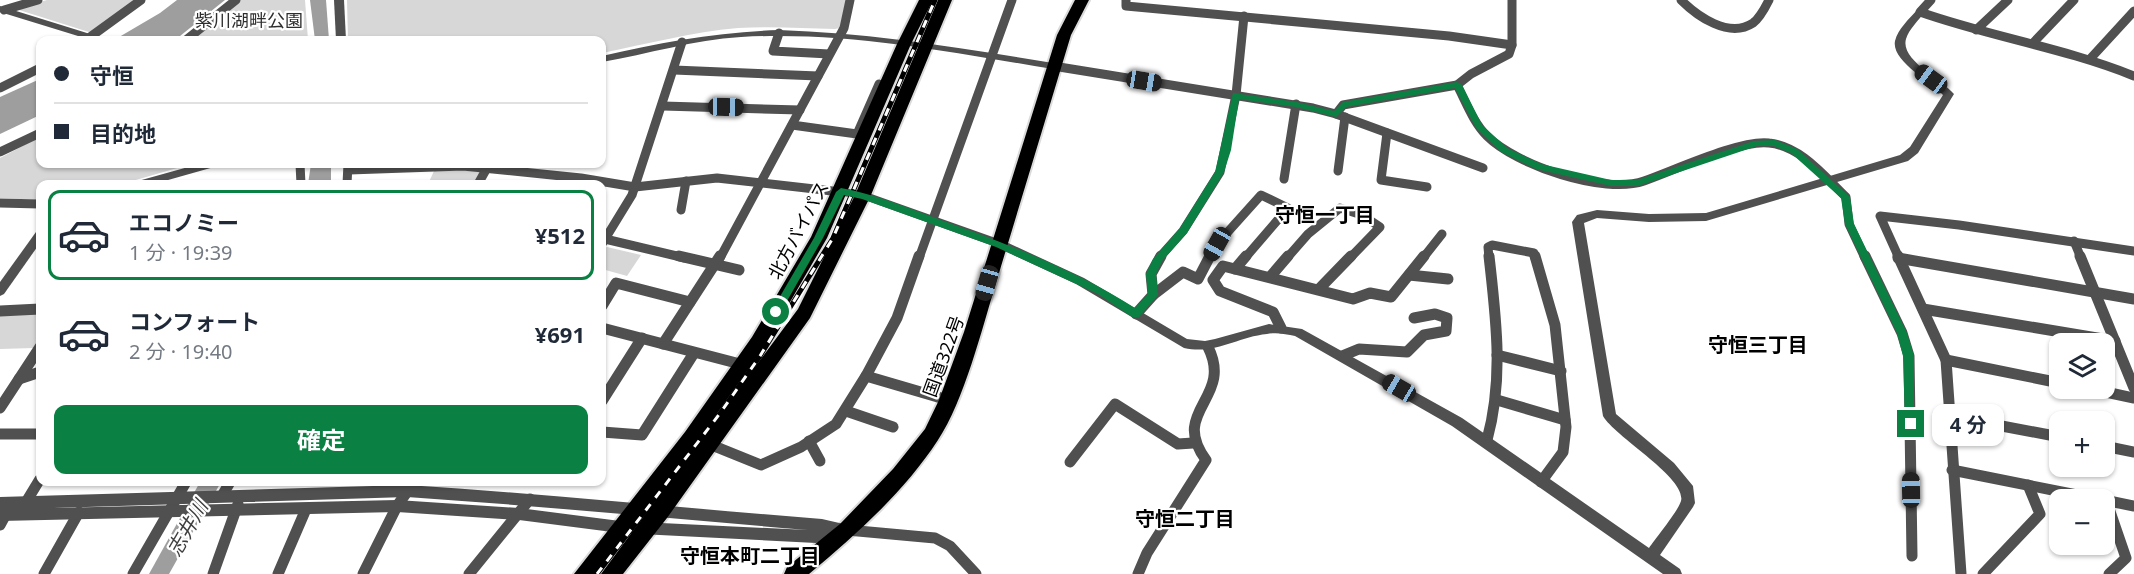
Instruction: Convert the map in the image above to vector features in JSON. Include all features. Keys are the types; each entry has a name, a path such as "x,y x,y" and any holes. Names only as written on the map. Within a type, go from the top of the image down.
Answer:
{"highway":[{"name":"北方バイパス","path":"584,574 744,365 808,257 841,192 904,45 926,0"},
{"path":"611,574 645,528 660,512 804,313 863,195 945,0"},
{"name":"国道322号","path":"794,574 847,530 916,456 932,434 948,400 973,332 1053,66 1064,35 1082,0"}],"street":[{"path":"2,10 38,0"},
{"path":"97,36 141,0"},
{"path":"191,36 236,0"},
{"path":"339,0 341,36"},
{"path":"663,344 716,264 762,182 844,28 850,0"},
{"path":"709,444 761,465 809,441 836,424 846,411 897,318 1012,0"},
{"path":"1126,0 1126,6 1244,16 1512,45"},
{"path":"1338,171 1340,116 1343,105 1457,85 1471,74 1509,54 1512,45 1512,0"},
{"path":"1682,0 1699,17 1716,24 1740,28 1753,23 1765,2"},
{"path":"1976,30 2008,0"},
{"path":"2033,43 2074,0"},
{"path":"1651,557 1688,502 1688,489 1669,467 1610,416 1578,222 1581,218 1597,214 1649,218 1706,217 1904,158 1914,150 1949,96 1947,91 1914,67 1903,54 1899,44 1901,33 1925,4 1976,30 2090,59 2134,76"},
{"path":"2,10 84,36"},
{"path":"2090,59 2134,11"},
{"path":"1153,295 1151,274 1158,259 1183,231 1220,172 1236,95 1244,16"},
{"path":"779,33 773,51 830,54"},
{"path":"606,58 682,42 740,34 839,36 992,56 1296,104 1340,116 1483,168"},
{"path":"606,236 635,188 682,42"},
{"path":"0,88 36,70"},
{"path":"674,70 818,76"},
{"path":"792,125 856,134 882,77 891,75"},
{"path":"1457,85 1479,126 1492,140 1521,159 1548,169 1611,183 1629,184 1696,162 1767,142 1775,142 1794,151 1846,197 1849,224 1902,333 1909,356 1912,556"},
{"path":"1284,179 1296,104"},
{"path":"663,106 800,110"},
{"path":"1388,133 1381,180 1427,187"},
{"path":"0,152 36,135"},
{"path":"159,180 197,168"},
{"path":"480,180 487,168"},
{"path":"514,168 536,180 581,178 592,180"},
{"path":"606,183 635,188 717,178 863,195 999,244 1090,286 1184,343 1195,347 1208,347 1255,331 1281,328 1298,332 1486,440 1541,482 1675,574"},
{"path":"681,210 686,181"},
{"path":"1136,314 1153,295 1184,272 1198,279 1217,244 1261,195 1288,208 1235,269"},
{"path":"0,202 36,204"},
{"path":"1270,277 1308,234 1340,208 1362,215 1380,227 1318,289"},
{"path":"1962,574 1952,470 1946,360 1880,216 2134,251"},
{"path":"1281,328 1273,312 1220,291 1213,280 1223,266 1353,299 1370,293 1391,297 1442,234"},
{"path":"0,291 36,241"},
{"path":"2074,241 2112,333"},
{"path":"606,242 739,270"},
{"path":"1486,440 1495,416 1497,400 1497,355 1488,247 1492,245 1535,254 1554,325 1565,420 1563,452 1541,482"},
{"path":"1899,258 2134,299"},
{"path":"1409,275 1448,279"},
{"path":"606,299 616,283 690,302"},
{"path":"0,311 36,309"},
{"path":"1923,309 2067,333"},
{"path":"1342,356 1359,349 1407,352 1424,335 1446,331 1448,318 1435,314 1414,318"},
{"path":"606,329 744,365"},
{"path":"606,393 642,338"},
{"path":"2115,341 2134,387"},
{"path":"1138,574 1147,553 1206,460 1193,442 1193,424 1214,381 1216,369 1208,347"},
{"path":"0,408 36,353"},
{"path":"606,432 642,435 694,353"},
{"path":"1497,355 1561,371"},
{"path":"1946,360 2049,381"},
{"path":"19,379 36,373"},
{"path":"866,376 948,400"},
{"path":"2115,394 2134,398"},
{"path":"1497,400 1565,420"},
{"path":"1070,462 1114,404 1178,444 1193,442"},
{"path":"846,411 893,427"},
{"path":"1949,416 2049,435"},
{"path":"0,434 36,434"},
{"path":"809,441 820,461"},
{"path":"2115,448 2134,452"},
{"path":"1952,470 2049,489"},
{"path":"9,512 36,483"},
{"path":"1983,574 2040,514 2028,485"},
{"path":"133,574 178,504 185,486"},
{"path":"220,496 227,486"},
{"path":"9,512 79,512 178,504 220,496 411,486 634,510 822,525 847,530 935,538 950,546 976,574"},
{"path":"363,574 397,506 411,486"},
{"path":"213,574 235,511 243,496"},
{"path":"469,574 530,499"},
{"path":"2115,502 2134,506"},
{"path":"9,512 178,504 212,511 397,506 519,514 620,527 816,537 847,530"},
{"path":"278,574 306,509"},
{"path":"44,574 79,512"},
{"path":"2109,574 2126,558 2115,529"}],"green space":[{"path":"47,0 137,0 92,33 16,9"},
{"name":"紫川湖畔公園","path":"240,0 305,0 308,36 196,36"},
{"path":"347,0 846,0 840,28 738,28 687,35 606,52 606,36 348,36"},
{"path":"36,139 36,168 177,168 136,180 36,180 36,200 0,198 0,158"},
{"path":"434,171 480,172 476,180 430,180"},
{"path":"606,247 641,255 627,276 606,270"},
{"path":"36,311 36,345 34,348 0,349 0,312"}],"water":[{"path":"177,0 225,0 180,36 121,36"},
{"path":"310,0 326,0 329,36 314,36"},
{"path":"36,81 36,117 0,134 0,97"},
{"path":"310,168 331,168 331,180 309,180"},
{"name":"志井川","path":"198,486 219,486 169,574 149,574"}],"railway":[{"path":"597,574 721,412 760,356 833,238 935,0"}],"district":[{"name":"守恒一丁目","path":"1325,214"},
{"name":"守恒三丁目","path":"1758,344"},
{"name":"守恒二丁目","path":"1185,518"},
{"name":"守恒本町二丁目","path":"750,555"}],"route":[{"path":"776,312 819,238 841,192 863,195 999,244 1101,291 1136,314 1153,295 1151,274 1158,259 1183,231 1220,172 1236,95 1277,103 1296,104 1336,114 1343,105 1400,93 1457,85 1479,126 1496,144 1539,167 1575,176 1611,183 1638,183 1666,171 1757,143 1775,142 1794,151 1846,197 1849,224 1902,333 1909,356 1911,424"}]}
